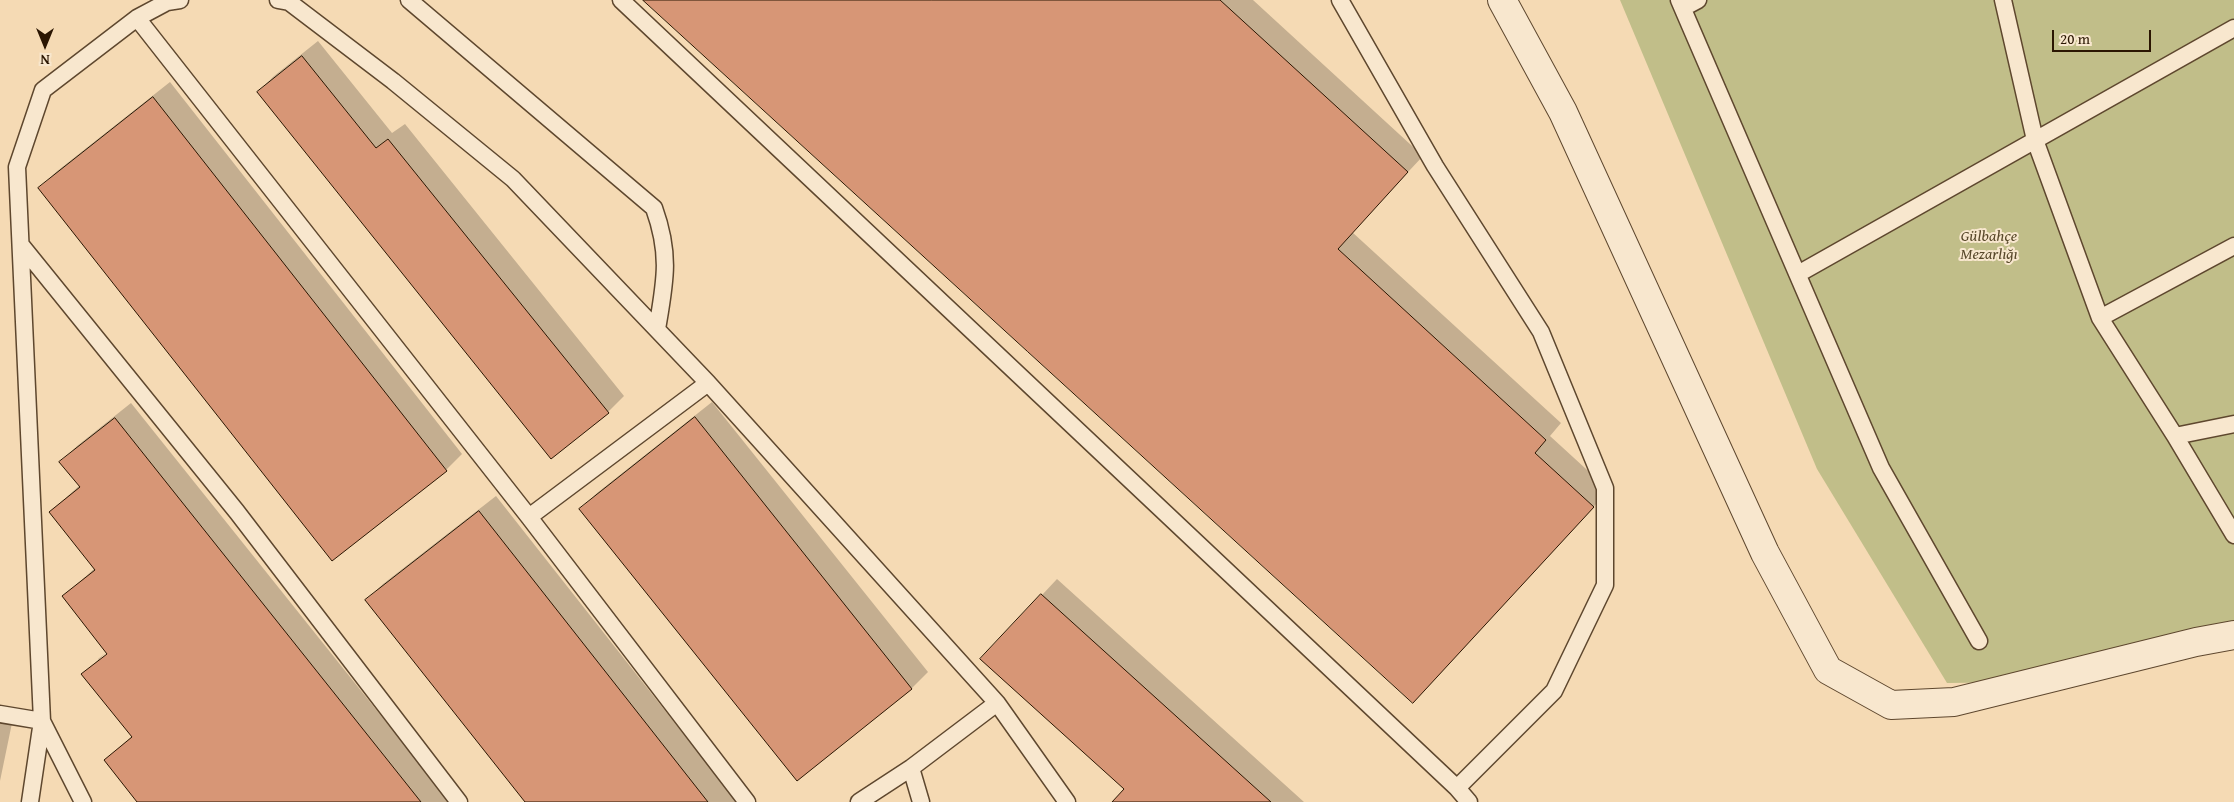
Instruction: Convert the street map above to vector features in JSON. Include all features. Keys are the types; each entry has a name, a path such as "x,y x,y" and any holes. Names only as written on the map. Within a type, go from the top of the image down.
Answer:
{"street":[{"path":"1502,0 1563,112 1766,553 1828,670 1891,705 1954,702 2196,642 2234,635"}],"lane":[{"path":"30,802 42,721 17,167 43,90 137,18 167,2 180,0"},
{"path":"278,0 290,2 513,179 708,383 997,702 1066,802"},
{"path":"409,0 654,208 664,240 666,258 657,329"},
{"path":"620,0 1457,788 1469,802"},
{"path":"1340,0 1435,166 1541,332 1605,488 1605,585 1554,691 1457,788"},
{"path":"1698,0 1681,4 1881,468 1980,641"},
{"path":"2003,0 2035,140 2100,318 2175,436 2234,535"},
{"path":"137,18 529,517 747,802"},
{"path":"1798,274 2234,28"},
{"path":"21,245 237,512 459,802"},
{"path":"2100,318 2234,246"},
{"path":"529,517 708,383"},
{"path":"2175,436 2234,424"},
{"path":"859,802 911,768 997,702"},
{"path":"0,714 42,721"},
{"path":"42,721 83,802"},
{"path":"911,768 921,802"}],"green space":[{"name":"Gülbahçe Mezarlığı","path":"1620,0 2234,0 2234,624 2031,682 1947,683 1817,469"}],"building":[{"path":"643,0 1220,0 1408,172 1338,249 1546,440 1535,453 1594,507 1413,703"},
{"path":"302,56 376,148 388,139 609,413 551,459 257,92"},
{"path":"153,97 447,471 332,561 38,188"},
{"path":"695,417 912,689 797,781 579,509"},
{"path":"115,418 421,802 137,802 104,760 132,737 81,674 107,654 62,596 95,570 49,512 80,487 59,462"},
{"path":"479,511 708,802 525,802 365,600"},
{"path":"1041,594 1271,802 1112,802 1124,789 980,659"}]}
